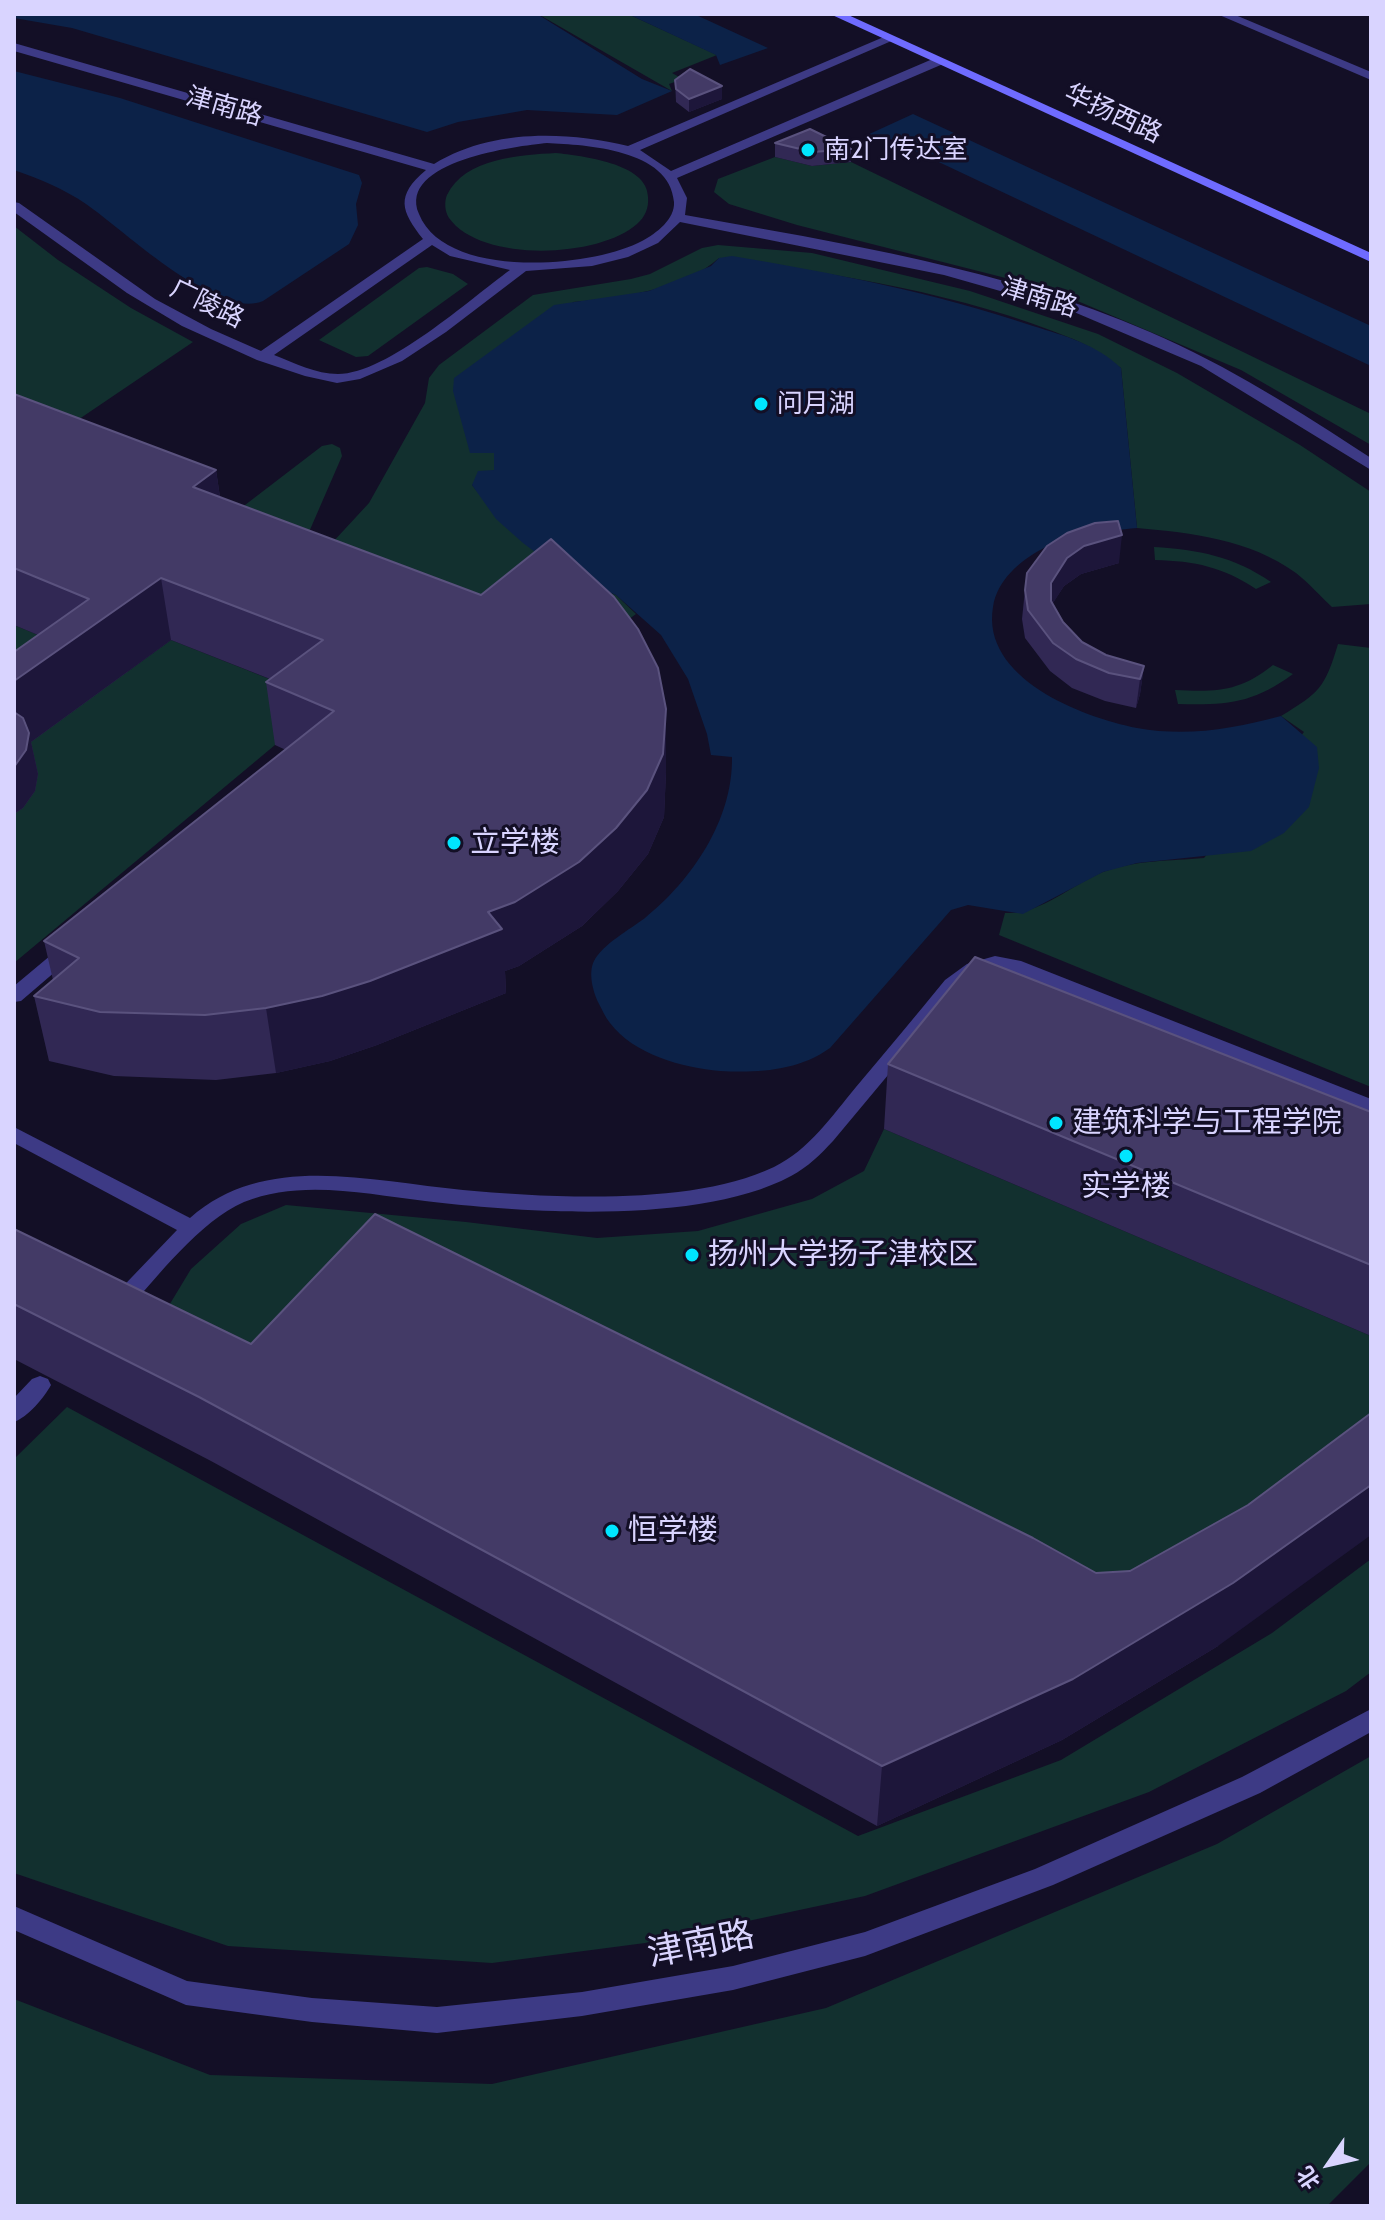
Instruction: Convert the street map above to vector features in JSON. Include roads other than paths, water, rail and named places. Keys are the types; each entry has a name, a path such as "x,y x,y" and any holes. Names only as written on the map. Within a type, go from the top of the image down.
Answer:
{"main road":[{"name":"华扬西路","path":"836,14 1371,258"}],"lane":[{"path":"1223,14 1371,76"},
{"path":"628,151 890,39"},
{"name":"津南路","path":"14,47 434,168"},
{"path":"670,176 939,61"},
{"path":"532,140 590,141 628,151 659,165 670,176 677,184 682,205 671,226 647,245 611,259 567,267 522,267 478,260 442,247 419,229 409,208 415,187 434,168 464,153 532,140"},
{"name":"广陵路","path":"14,206 36,218 92,262 165,311 262,357 316,375 344,379 363,374 401,356 522,267"},
{"name":"津南路","path":"675,217 872,253 1000,285 1102,318 1206,363 1294,414 1371,465"},
{"path":"262,357 432,239"},
{"path":"14,996 85,936"},
{"path":"103,1322 214,1209 236,1197 268,1186 336,1184 480,1200 597,1202 707,1194 750,1184 781,1172 814,1149 952,985 976,964 987,961 1014,965 1371,1107"},
{"path":"14,1134 193,1229"},
{"path":"14,1413 40,1385"},
{"name":"津南路","path":"14,1918 186,1993 312,2010 437,2020 582,2004 733,1978 865,1944 1044,1877 1251,1785 1371,1720"}],"water":[{"path":"14,14 537,14 642,79 672,91 617,115 527,110 458,122 427,132 72,28 14,18"},
{"path":"628,14 694,14 768,48 720,65 716,55"},
{"path":"14,71 120,98 359,175 362,183 356,204 358,225 349,244 263,301 244,303 221,298 197,286 78,199 14,170"},
{"path":"913,114 1371,326 1371,366 890,139 865,136"},
{"path":"732,256 884,285 996,314 1080,342 1121,368 1137,528 1065,540 1042,549 1018,566 999,588 993,607 993,632 1003,654 1019,674 1040,690 1064,704 1114,723 1173,732 1245,725 1281,716 1317,747 1319,768 1309,807 1284,833 1251,851 1137,863 1103,872 1023,914 968,905 951,910 830,1048 791,1066 749,1071 690,1067 660,1058 620,1034 608,1021 598,1002 591,976 594,961 610,943 662,903 693,867 717,826 730,780 732,757 711,755 688,679 661,635 616,595 563,573 496,519 472,485 478,471 494,470 494,453 470,453 453,391 454,378 554,305 649,291 711,266 719,258"}],"place":[{"name":"南2门传达室","path":"808,150"},
{"name":"问月湖","path":"761,404"},
{"name":"立学楼","path":"454,843"},
{"name":"建筑科学与工程学院","path":"1056,1123"},
{"name":"实学楼","path":"1126,1156"},
{"name":"扬州大学扬子津校区","path":"692,1255"},
{"name":"恒学楼","path":"612,1531"}]}
